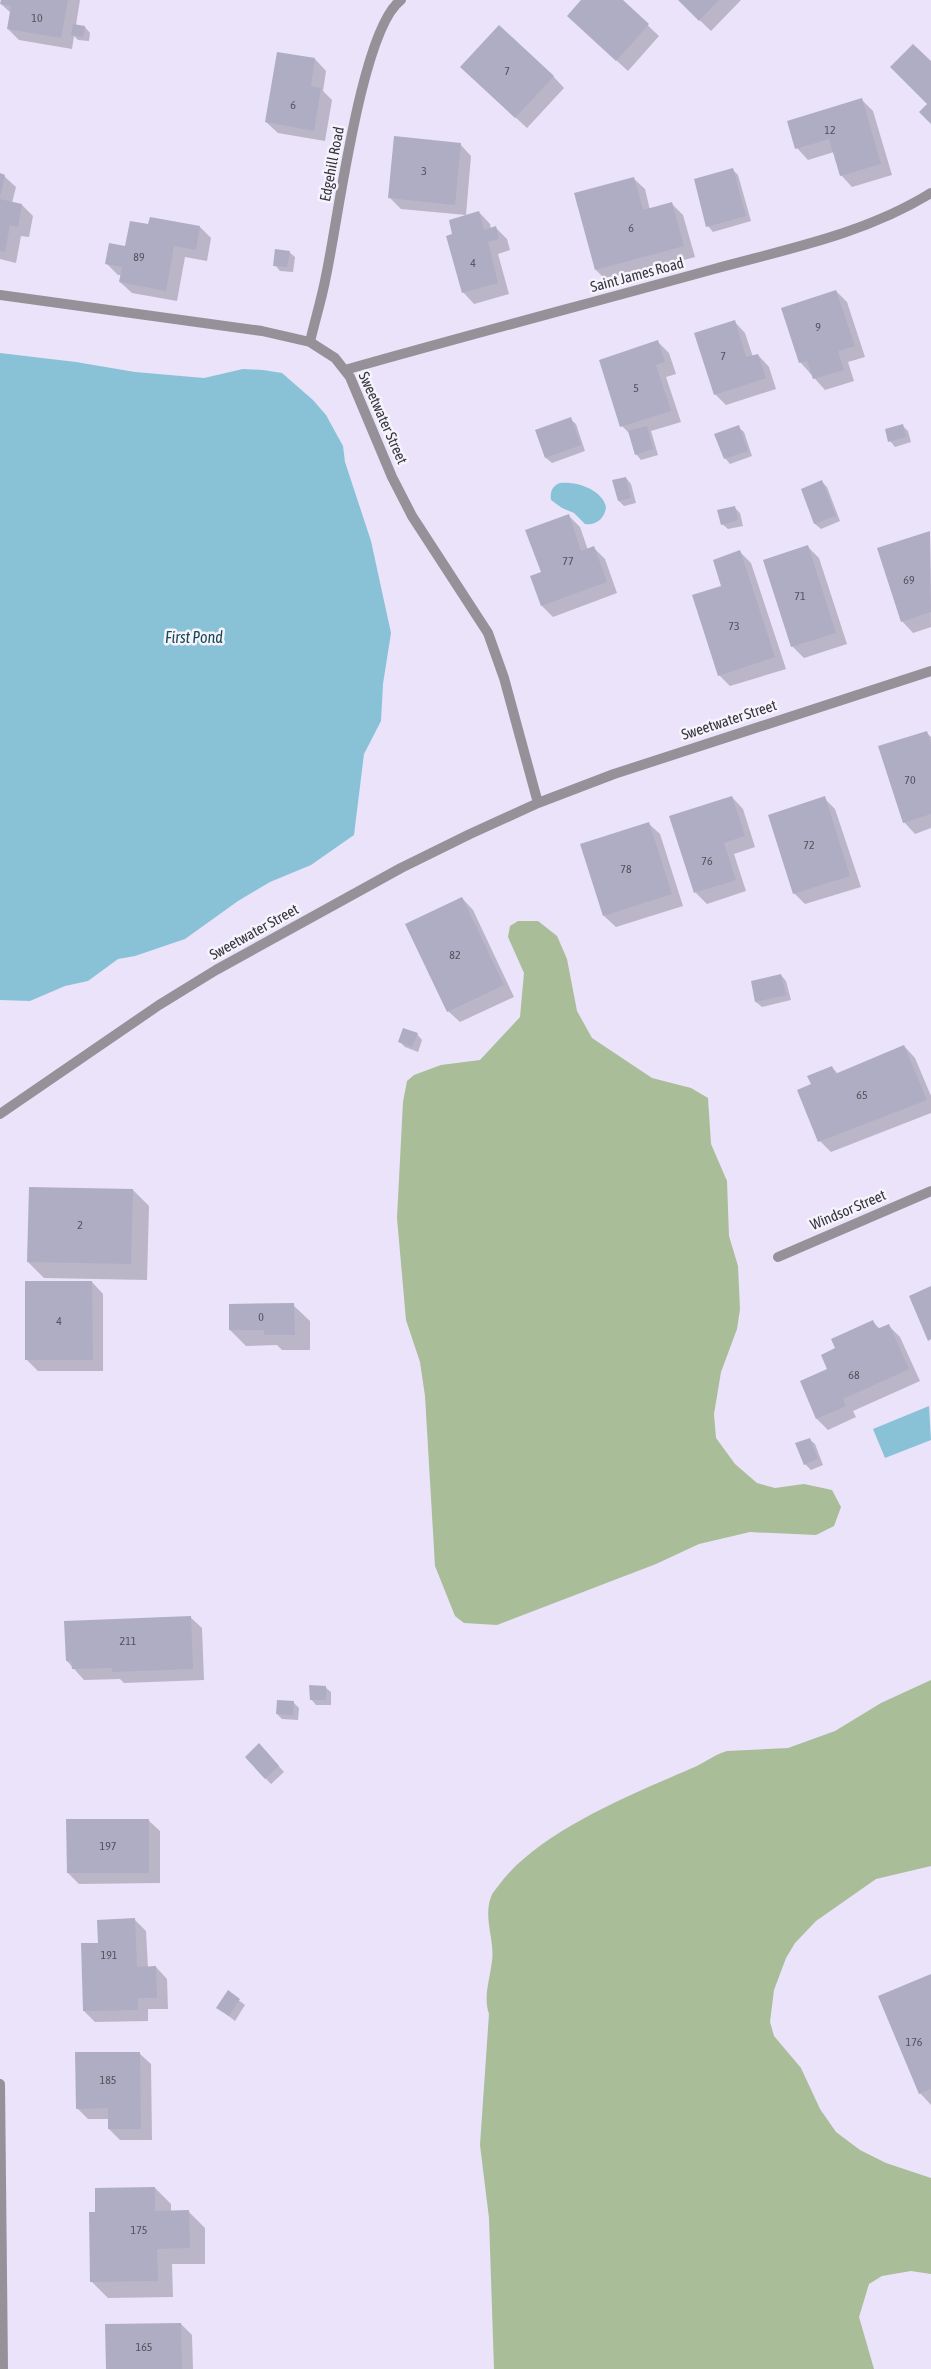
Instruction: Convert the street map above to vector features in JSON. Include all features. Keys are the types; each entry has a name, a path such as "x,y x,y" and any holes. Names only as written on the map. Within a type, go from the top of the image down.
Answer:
{"street":[{"name":"Edgehill Road","path":"310,342 326,276 368,66 386,17 401,0"},
{"name":"Saint James Road","path":"345,370 470,334 565,310 826,238 883,218 931,193"},
{"name":"Sweetwater Street","path":"0,295 262,331 310,342 335,358 345,370 412,516 488,633 504,678 538,803"},
{"name":"Sweetwater Street","path":"0,1114 159,1005 216,970 402,868 538,803 701,745 931,671"},
{"name":"Windsor Street","path":"778,1257 931,1191"},
{"path":"0,2084 3,2369"}],"green space":[{"path":"518,921 538,921 557,936 567,959 577,1011 592,1038 652,1078 691,1088 708,1098 711,1144 727,1181 729,1236 738,1266 740,1309 737,1329 721,1372 714,1414 716,1438 735,1464 757,1483 775,1488 804,1484 832,1490 841,1507 834,1526 816,1535 750,1532 699,1544 656,1564 497,1625 464,1623 455,1616 435,1566 425,1396 420,1362 406,1320 397,1218 403,1102 407,1081 414,1075 441,1065 480,1060 520,1017 524,973 508,937 510,926"},
{"path":"931,1680 931,1866 876,1879 816,1921 795,1943 786,1958 774,1990 770,2022 774,2036 801,2068 820,2109 836,2132 860,2150 886,2163 931,2178 931,2274 911,2271 882,2276 869,2284 859,2317 874,2369 494,2369 489,2218 480,2145 489,2014 487,1995 492,1961 488,1913 492,1894 516,1866 537,1848 561,1832 613,1803 727,1751 788,1748 835,1731 881,1703"}],"water":[{"name":"First Pond","path":"0,353 76,362 135,372 204,378 243,369 282,373 313,400 326,415 343,446 345,462 371,541 391,633 383,684 381,721 364,754 354,835 311,865 270,882 238,901 185,939 135,956 118,959 88,981 65,986 30,1001 0,1000"},
{"path":"560,483 581,485 599,495 606,507 602,518 593,524 585,524 574,513 562,508 551,500 552,490"},
{"path":"929,1406 931,1440 885,1458 873,1429"}],"building":[{"path":"1,0 68,0 61,38 7,29 11,6 0,4"},
{"path":"581,0 623,0 649,24 616,61 567,16"},
{"path":"678,0 719,0 699,21"},
{"path":"73,24 85,26 83,37 71,35"},
{"path":"499,25 554,76 515,118 460,67"},
{"path":"913,44 931,61 931,124 919,112 927,104 890,67"},
{"path":"277,52 315,58 311,86 321,88 314,131 265,122"},
{"path":"862,98 881,164 840,176 829,139 795,149 787,121"},
{"path":"394,136 461,143 455,205 388,198"},
{"path":"733,168 746,216 706,227 694,179"},
{"path":"0,173 5,175 1,195 0,194"},
{"path":"634,177 643,210 672,202 684,246 595,270 574,193"},
{"path":"0,199 22,204 18,227 10,225 5,252 0,251"},
{"path":"479,211 484,230 496,226 499,239 488,242 498,283 462,293 446,236 452,234 449,220"},
{"path":"150,217 200,226 196,250 174,246 166,291 119,282 122,267 105,264 109,243 125,246 130,221 148,224"},
{"path":"275,249 290,251 287,267 273,266"},
{"path":"836,290 855,346 838,351 844,370 813,379 807,361 799,363 781,308"},
{"path":"735,320 746,357 758,354 766,378 714,395 694,333"},
{"path":"658,340 665,362 656,365 671,411 620,427 599,360"},
{"path":"571,417 581,445 545,458 535,430"},
{"path":"903,424 906,437 888,442 885,429"},
{"path":"739,425 748,451 724,459 714,434"},
{"path":"647,426 653,449 635,455 628,431"},
{"path":"626,477 631,498 618,501 612,480"},
{"path":"822,480 836,516 814,524 801,489"},
{"path":"735,506 738,520 721,525 717,510"},
{"path":"569,514 581,551 594,546 607,582 541,606 530,576 541,572 525,530"},
{"path":"930,531 931,612 901,622 877,548"},
{"path":"808,545 836,633 791,647 763,560"},
{"path":"740,550 775,657 718,676 692,595 721,586 713,560"},
{"path":"927,731 931,744 931,814 903,823 878,746"},
{"path":"732,796 745,836 724,843 736,880 694,893 669,816"},
{"path":"825,796 850,876 793,894 768,815"},
{"path":"649,822 672,894 603,916 580,844"},
{"path":"462,897 504,985 447,1012 405,924"},
{"path":"781,974 786,995 755,1002 751,981"},
{"path":"403,1028 418,1033 412,1047 398,1042"},
{"path":"904,1045 927,1100 818,1142 797,1090 811,1084 807,1076 832,1066 835,1074"},
{"path":"29,1187 133,1189 131,1264 27,1262"},
{"path":"25,1281 92,1281 93,1360 25,1360"},
{"path":"931,1286 931,1339 928,1341 909,1296"},
{"path":"294,1303 295,1335 264,1335 264,1330 229,1330 229,1304"},
{"path":"873,1320 877,1329 889,1324 909,1369 843,1399 846,1406 816,1419 800,1381 827,1369 821,1355 835,1348 831,1339"},
{"path":"810,1438 818,1459 804,1465 795,1443"},
{"path":"191,1616 193,1669 112,1672 112,1668 72,1669 71,1661 66,1661 64,1621"},
{"path":"309,1685 326,1686 326,1700 310,1700"},
{"path":"277,1700 294,1701 293,1715 276,1714"},
{"path":"259,1743 279,1766 265,1779 245,1757"},
{"path":"66,1819 149,1819 149,1873 67,1873"},
{"path":"135,1918 137,1967 156,1966 157,1998 138,1998 138,2010 83,2011 81,1943 98,1943 97,1920"},
{"path":"931,1974 931,2089 919,2094 878,1996"},
{"path":"228,1990 240,1999 229,2016 216,2008"},
{"path":"75,2052 140,2052 141,2129 108,2129 108,2108 76,2109"},
{"path":"155,2187 155,2211 189,2210 190,2248 157,2249 158,2281 90,2282 89,2212 95,2212 95,2188"},
{"path":"181,2323 182,2369 106,2369 105,2324"}]}
